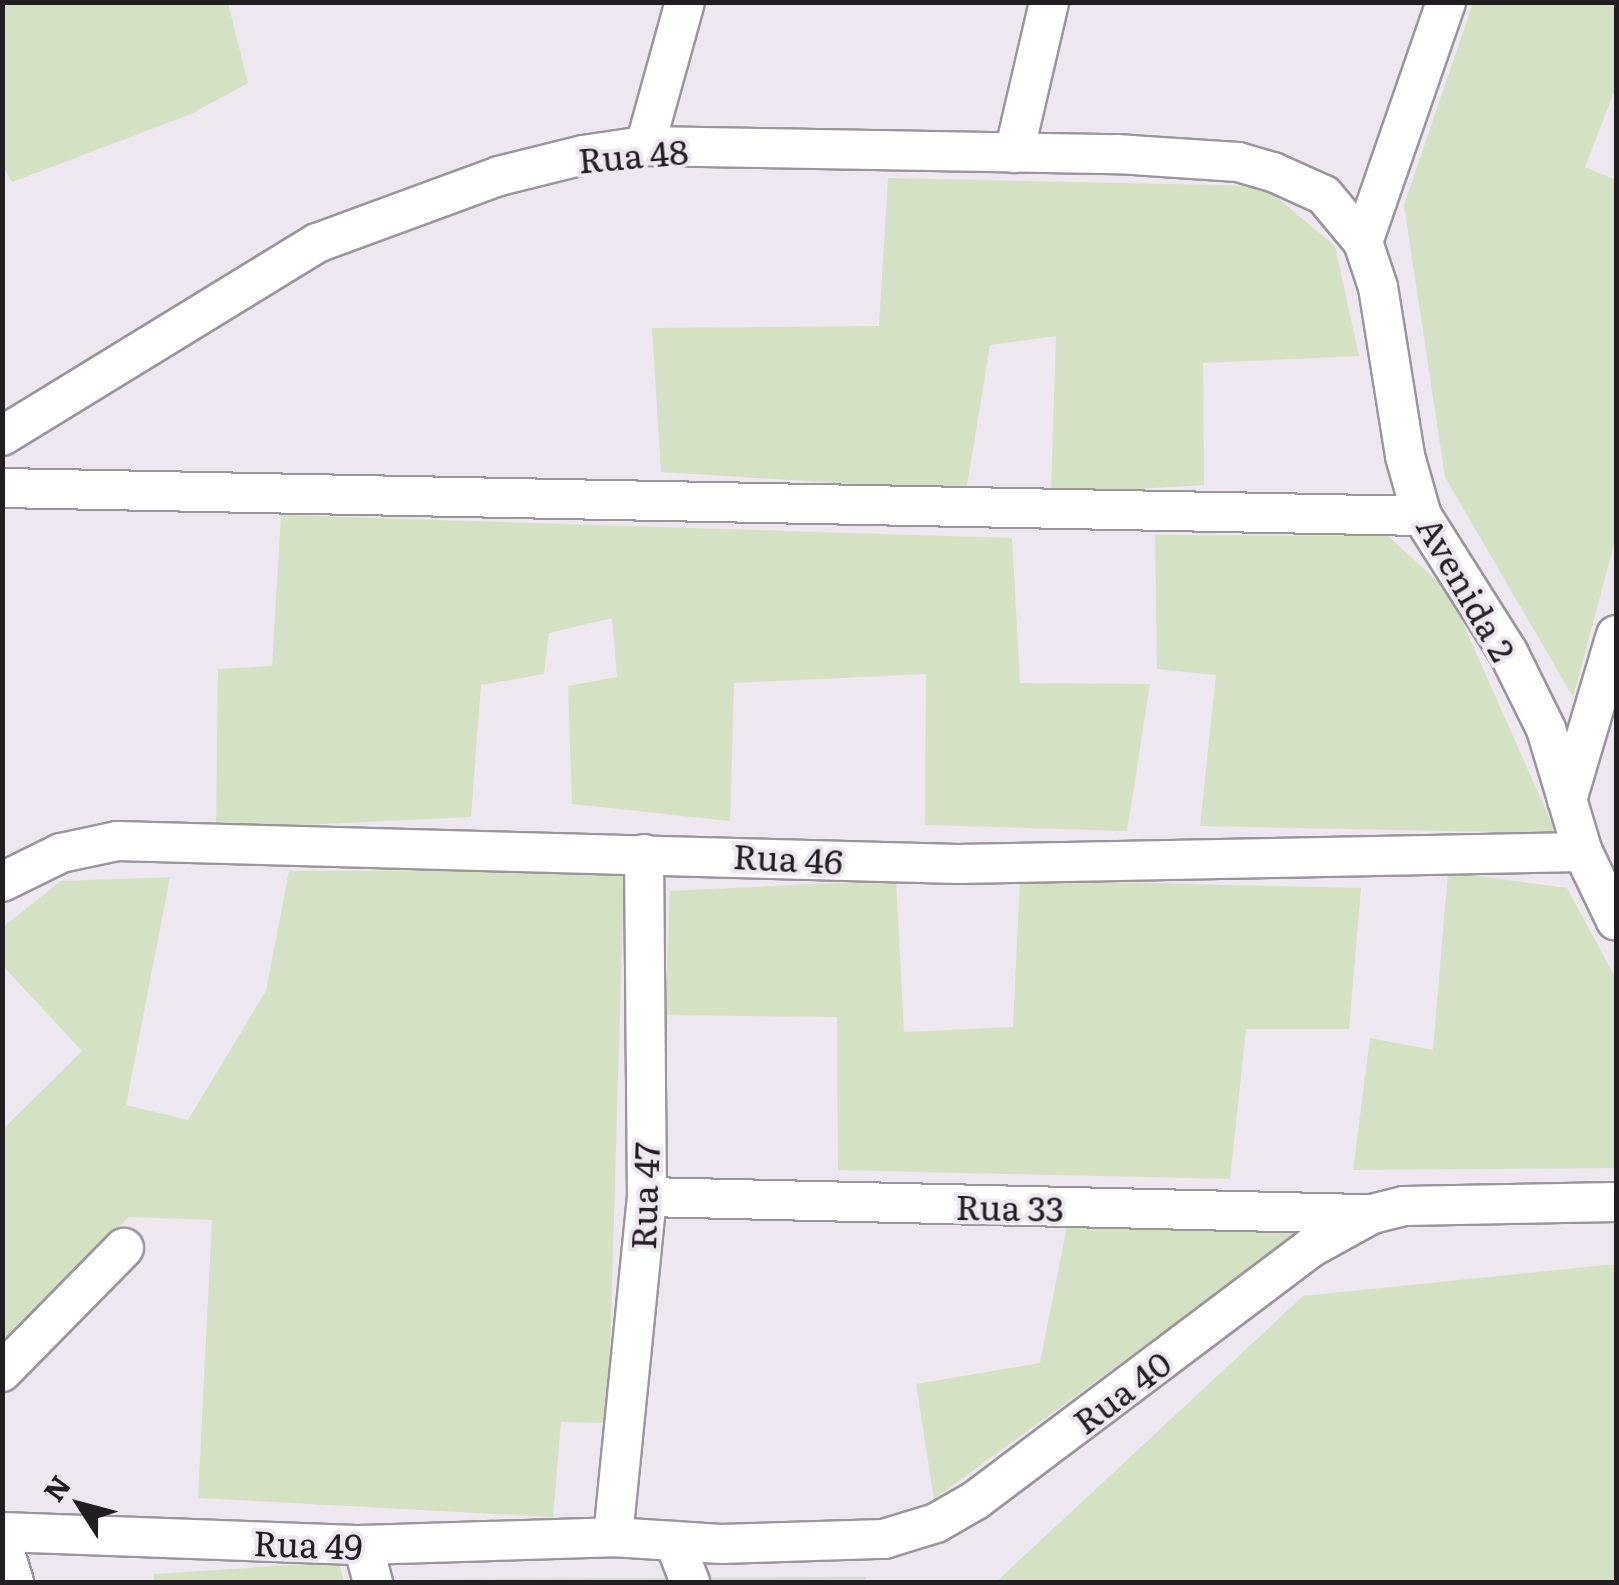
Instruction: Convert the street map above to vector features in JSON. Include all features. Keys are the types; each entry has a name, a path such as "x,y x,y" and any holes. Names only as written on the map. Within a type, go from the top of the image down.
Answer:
{"street":[{"path":"645,146 685,2"},
{"path":"1014,153 1049,2"},
{"path":"1363,242 1446,2"},
{"name":"Rua 48","path":"2,436 317,243 499,176 645,146 1238,162 1324,195"},
{"name":"Avenida 2","path":"1324,195 1363,242 1378,286 1405,456 1422,516 1508,652 1546,729 1582,852 1616,921"},
{"path":"2,488 1422,516"},
{"path":"1567,800 1616,635"},
{"name":"Rua 46","path":"2,882 62,853 117,841 276,850 644,854 958,864 1582,852"},
{"name":"Rua 47","path":"613,1537 647,1198 644,854"},
{"name":"Rua 33","path":"647,1198 1372,1214"},
{"name":"Rua 40","path":"613,1537 857,1542 936,1523 1310,1248 1372,1214 1404,1206 1616,1202"},
{"path":"2,1372 124,1248"},
{"name":"Rua 49","path":"2,1532 363,1546 613,1537"},
{"path":"674,1541 690,1582"},
{"path":"2,1542 14,1582"},
{"path":"363,1546 373,1582"}],"green space":[{"path":"3,2 228,3 248,83 191,114 12,182 3,167"},
{"path":"1473,3 1616,3 1616,87 1585,167 1616,180 1616,537 1573,697 1445,477 1404,205"},
{"path":"888,178 1263,186 1335,246 1359,356 1203,363 1204,485 1051,494 1056,336 990,345 966,491 661,472 652,328 879,326"},
{"path":"281,515 1012,538 1020,683 1150,684 1127,831 925,825 926,674 734,683 730,821 572,804 568,686 617,677 612,618 549,633 544,674 481,685 471,817 216,829 218,669 272,666"},
{"path":"1155,535 1388,536 1449,592 1556,833 1200,826 1216,675 1157,669"},
{"path":"624,870 608,1423 561,1422 553,1517 198,1498 212,1220 129,1217 3,1340 3,1129 82,1051 3,966 3,927 61,881 170,877 126,1105 188,1120 266,991 289,871"},
{"path":"1448,872 1567,888 1616,979 1616,1168 1353,1170 1370,1038 1433,1050"},
{"path":"896,880 904,1032 1013,1027 1020,880 1361,888 1349,1029 1246,1029 1230,1179 838,1170 837,1017 665,1015 670,891"},
{"path":"1067,1226 1307,1227 934,1499 916,1384 1040,1363"},
{"path":"1616,1264 1616,1582 996,1582 1303,1296"},
{"path":"339,1562 344,1582 154,1582 154,1574"},
{"path":"866,1577 866,1582 402,1579"}]}
